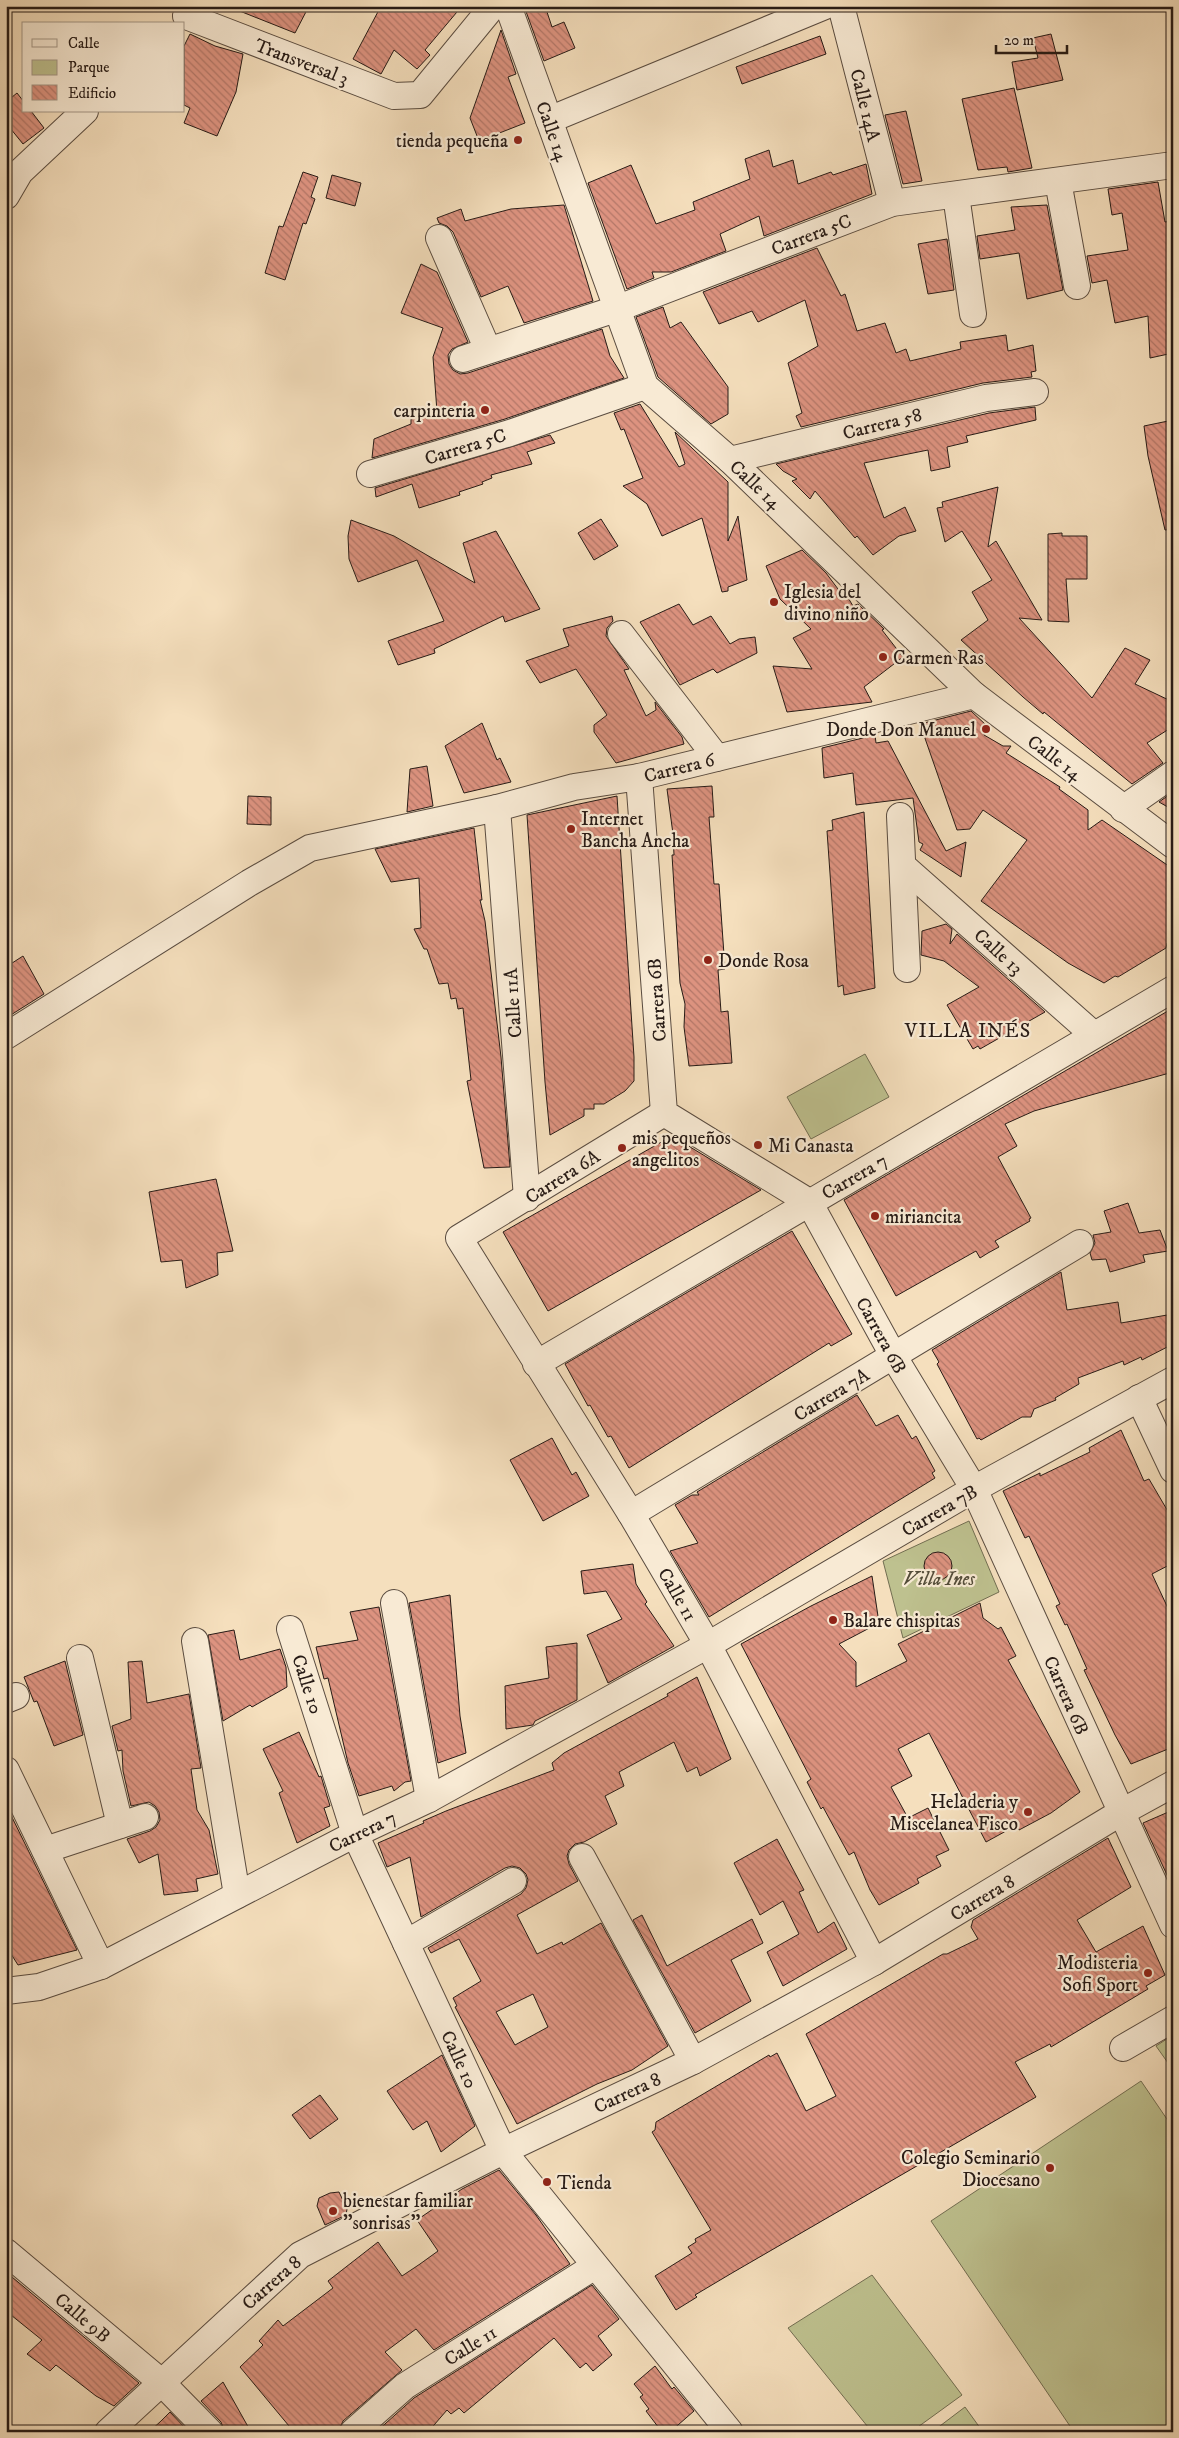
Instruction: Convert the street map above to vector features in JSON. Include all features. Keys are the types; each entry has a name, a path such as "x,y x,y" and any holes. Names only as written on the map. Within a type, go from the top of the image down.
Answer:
{"street":[{"name":"Transversal 3","path":"185,15 394,96 420,95 493,6"},
{"name":"Calle 14","path":"508,6 645,386 730,460 974,695 1173,845"},
{"path":"549,120 825,6"},
{"name":"Calle 14A","path":"841,6 892,203"},
{"path":"6,196 20,172 84,112"},
{"name":"Carrera 5C","path":"463,359 616,309 892,203 1173,166"},
{"path":"1058,181 1077,286"},
{"path":"956,195 973,314"},
{"path":"438,238 488,350"},
{"name":"Carrera 5C","path":"370,474 510,433 645,386"},
{"name":"Carrera 58","path":"730,460 986,398 1035,392"},
{"path":"621,634 717,758"},
{"name":"Carrera 6","path":"6,1036 249,883 310,848 497,808 574,787 639,777 974,695"},
{"path":"1123,809 1173,774"},
{"name":"Carrera 6B","path":"639,777 664,1113 809,1202 894,1357 974,1489 1120,1813 1173,1925"},
{"name":"Calle 11A","path":"497,808 527,1198"},
{"path":"900,816 904,867 907,969"},
{"name":"Calle 13","path":"904,867 1094,1035"},
{"name":"Carrera 7","path":"536,1364 1173,989"},
{"name":"Carrera 6A","path":"459,1238 664,1113"},
{"name":"Calle 11","path":"459,1238 631,1514 708,1645 874,1962"},
{"name":"Carrera 7A","path":"631,1514 1080,1243"},
{"name":"Carrera 7B","path":"708,1645 974,1489 1173,1380"},
{"path":"1139,1398 1173,1470"},
{"path":"394,1603 430,1799"},
{"name":"Calle 10","path":"290,1629 355,1834 503,2151 730,2432"},
{"path":"195,1641 237,1895"},
{"name":"Carrera 7","path":"6,1991 39,1987 101,1966 355,1834 430,1799 708,1645"},
{"path":"80,1658 120,1825"},
{"path":"6,1770 101,1966"},
{"name":"Carrera 8","path":"108,2432 160,2381 300,2255 503,2151 693,2061 874,1962 1120,1813 1173,1784"},
{"path":"45,1850 146,1817"},
{"path":"582,1857 693,2061"},
{"path":"406,1943 513,1881"},
{"path":"1123,2048 1173,2019"},
{"name":"Calle 9B","path":"6,2252 160,2381 210,2432"},
{"name":"Calle 11","path":"353,2432 405,2386 595,2266"}],"green space":[{"path":"865,1054 889,1097 811,1139 787,1097"},
{"name":"Villa Ines","path":"969,1521 999,1592 903,1638 883,1561"},
{"path":"1173,2035 1173,2070 1156,2046"},
{"path":"1141,2081 1173,2128 1173,2432 1074,2432 931,2221"},
{"path":"872,2275 962,2395 911,2432 872,2432 788,2328"},
{"path":"965,2407 983,2432 932,2432"}],"building":[{"path":"227,6 309,6 295,33"},
{"path":"381,6 462,6 425,50 430,55 417,69 394,50 381,74 353,59"},
{"path":"524,6 545,6 552,27 564,22 575,48 544,61"},
{"path":"501,30 516,74 508,77 525,123 479,141 470,118"},
{"path":"190,34 215,46 243,54 236,92 217,136 184,123 190,108 185,106 185,44"},
{"path":"1051,34 1063,80 1017,90 1012,62 1038,58 1033,38"},
{"path":"820,36 826,54 742,84 736,67"},
{"path":"1014,88 1032,168 1008,172 1007,167 978,170 962,99"},
{"path":"17,93 22,99 22,112 32,112 44,128 23,144 6,123 6,102"},
{"path":"906,111 922,181 903,184 885,115"},
{"path":"769,150 773,167 793,160 798,184 831,172 833,175 866,164 872,194 764,236 759,216 720,234 726,251 671,272 652,272 654,278 627,289 588,183 631,165 656,224 695,210 693,202 750,179 745,159"},
{"path":"303,172 318,177 311,197 315,199 306,224 303,223 285,280 265,273 279,226 283,227"},
{"path":"332,175 361,183 355,206 326,198"},
{"path":"1158,182 1165,222 1171,221 1173,237 1173,353 1150,358 1148,316 1115,323 1107,280 1092,283 1087,256 1128,250 1122,213 1112,215 1108,189"},
{"path":"564,205 593,301 524,323 508,286 481,297 453,232 447,226 439,223 437,218 461,209 465,221 511,209"},
{"path":"1047,205 1063,290 1027,299 1019,253 980,259 977,236 1015,230 1011,207"},
{"path":"947,239 954,290 928,294 918,244"},
{"path":"817,248 841,296 845,294 857,331 885,323 896,353 906,349 910,361 961,349 960,342 1006,335 1008,351 1033,345 1036,371 1031,372 1032,377 983,383 801,427 796,416 802,413 788,363 818,346 805,300 758,322 752,311 719,324 703,292"},
{"path":"421,264 437,272 468,342 452,349 448,355 449,364 453,370 460,374 602,329 610,356 624,378 505,419 372,458 374,439 411,424 411,419 437,412 433,357 443,328 401,313"},
{"path":"663,307 670,328 681,322 728,387 728,414 711,424 658,377 636,317"},
{"path":"640,404 679,467 685,464 675,432 728,482 728,541 738,516 747,580 728,587 728,591 722,592 702,518 662,536 647,504 623,486 643,478 624,429 621,430 614,413"},
{"path":"1035,407 1036,420 966,436 968,442 947,447 950,467 931,471 928,450 864,463 884,518 905,507 916,531 899,536 873,555 857,536 855,538 815,491 810,499 792,481 797,479 783,471 776,464 989,413"},
{"path":"1173,420 1173,529 1165,530 1148,456 1144,426"},
{"path":"550,435 555,443 527,452 532,464 491,475 492,478 482,482 483,484 459,492 460,495 419,508 412,484 376,497 375,488"},
{"path":"998,487 988,547 996,541 1042,620 1019,618 1092,698 1125,648 1150,660 1135,684 1173,702 1173,718 1169,729 1147,743 1163,763 1132,784 1044,712 1043,714 961,640 988,620 972,592 992,580 962,531 945,542 937,508 943,507 942,502"},
{"path":"601,519 618,546 594,560 578,533"},
{"path":"351,520 394,536 475,583 463,543 496,531 540,609 505,622 503,616 434,649 435,653 398,665 388,641 444,621 417,560 358,582 349,559 348,536"},
{"path":"1062,533 1062,536 1087,536 1087,579 1066,579 1069,622 1048,621 1048,534"},
{"path":"802,550 826,573 844,597 847,596 853,606 858,604 884,629 882,630 903,657 864,687 872,702 787,712 773,666 812,669 793,638 811,629 780,599 766,566"},
{"path":"679,604 693,625 711,616 730,644 739,639 755,637 757,653 717,673 713,669 680,685 640,622"},
{"path":"612,616 613,621 607,628 606,636 629,669 624,670 646,716 656,710 655,702 682,737 684,744 616,763 594,732 594,725 607,715 576,669 540,683 526,661 569,646 563,629"},
{"path":"971,711 986,725 984,735 1003,746 1011,746 1006,753 1060,787 1059,789 1088,810 1088,830 1102,820 1173,869 1173,943 1167,943 1166,948 1118,977 1115,976 1104,983 1068,963 981,901 1027,840 983,810 970,829 957,830 920,724"},
{"path":"482,723 497,760 500,758 511,782 464,793 445,746"},
{"path":"875,735 876,743 888,741 946,851 966,842 961,877 920,850 923,844 919,842 913,798 856,805 853,773 824,778 822,748"},
{"path":"427,766 433,806 407,812 410,769"},
{"path":"712,786 714,817 709,817 714,884 719,884 725,969 718,970 721,1012 728,1011 732,1063 689,1066 684,1027 685,1004 680,983 672,855 674,855 673,834 667,789"},
{"path":"1173,792 1173,810 1159,802"},
{"path":"248,796 271,797 271,825 247,824"},
{"path":"617,796 634,1081 625,1091 604,1104 594,1104 594,1109 584,1109 584,1116 550,1135 527,815"},
{"path":"864,812 875,988 844,995 843,985 838,987 827,831 833,830 832,820"},
{"path":"474,828 482,900 480,900 485,921 501,1057 510,1167 484,1168 467,1081 471,1080 463,1008 458,1009 456,998 451,999 448,983 439,984 427,949 424,949 414,929 421,928 419,878 391,882 375,849"},
{"path":"946,924 952,929 950,944 957,934 1045,1012 980,1049 978,1046 973,1049 947,1005 979,987 944,961 921,955 922,931"},
{"path":"23,956 44,994 6,1018 6,967"},
{"path":"1173,1008 1173,1072 1034,1111 1005,1124 1017,1146 998,1157 1031,1218 1029,1219 1030,1221 995,1241 999,1247 980,1258 976,1251 896,1296 844,1200"},
{"path":"672,1136 761,1190 548,1311 503,1232"},
{"path":"216,1179 233,1251 217,1253 218,1275 186,1288 182,1260 161,1262 149,1192"},
{"path":"1128,1203 1139,1233 1160,1230 1168,1251 1143,1255 1145,1262 1110,1272 1106,1259 1092,1260 1090,1253 1095,1243 1093,1235 1111,1232 1104,1211"},
{"path":"792,1231 852,1334 831,1346 829,1343 629,1468 611,1436 608,1437 590,1405 588,1406 565,1364"},
{"path":"1061,1272 1067,1310 1118,1302 1121,1323 1173,1314 1173,1344 1142,1360 1141,1357 1124,1365 1123,1361 1078,1378 1079,1384 1055,1398 1056,1400 1034,1409 1031,1417 1022,1417 981,1440 977,1439 937,1364 939,1362 932,1350"},
{"path":"857,1395 876,1426 898,1415 912,1439 916,1436 935,1471 932,1473 935,1478 709,1617 670,1551 698,1543 675,1505 692,1495 699,1495 697,1492"},
{"path":"1121,1430 1144,1481 1149,1479 1173,1520 1173,1563 1152,1574 1173,1619 1173,1747 1131,1764 1084,1670 1087,1669 1067,1624 1065,1625 1056,1606 1060,1604 1029,1536 1025,1538 1003,1491 1090,1452 1089,1448"},
{"path":"552,1438 572,1475 576,1472 589,1496 543,1521 510,1460"},
{"path":"938,1552 948,1556 952,1566 948,1576 938,1580 928,1576 924,1566 928,1556"},
{"path":"633,1564 636,1584 647,1602 645,1604 674,1646 608,1683 587,1635 622,1619 606,1591 584,1594 581,1571"},
{"path":"872,1576 879,1623 839,1644 856,1662 856,1687 907,1661 898,1644 980,1603 983,1618 998,1629 1001,1627 1016,1656 1008,1660 1080,1792 1051,1813 1019,1830 1017,1825 986,1842 929,1733 898,1749 912,1776 891,1787 908,1818 928,1808 949,1850 936,1856 941,1866 917,1879 919,1883 879,1905 870,1890 854,1852 849,1855 823,1807 821,1809 807,1782 811,1779 741,1644"},
{"path":"450,1595 460,1716 466,1753 438,1763 409,1603"},
{"path":"379,1607 411,1781 405,1782 394,1791 392,1786 359,1796 348,1763 328,1678 324,1679 316,1647 358,1640 350,1612"},
{"path":"234,1630 240,1660 280,1649 286,1667 287,1687 223,1721 208,1635"},
{"path":"577,1643 577,1700 535,1721 533,1725 506,1729 505,1686 549,1678 546,1647"},
{"path":"65,1661 83,1735 54,1746 37,1701 34,1702 24,1677"},
{"path":"142,1661 147,1703 189,1694 201,1768 191,1769 197,1810 209,1830 218,1874 196,1879 198,1891 164,1895 158,1854 139,1863 127,1839 150,1831 156,1827 160,1820 159,1812 149,1802 131,1806 123,1771 122,1750 118,1751 112,1726 131,1719 128,1662"},
{"path":"697,1677 731,1759 700,1776 697,1767 687,1772 674,1742 619,1772 624,1786 605,1796 617,1824 584,1842 575,1844 569,1850 567,1856 569,1864 578,1881 517,1915 537,1954 562,1942 563,1945 601,1923 668,2046 632,2070 597,2084 517,2124 455,2007 457,2006 453,1998 481,1981 459,1939 431,1953 428,1948 521,1894 526,1888 528,1880 526,1874 520,1868 512,1866 505,1868 421,1917 410,1857 387,1867 378,1843 446,1811 554,1770 552,1763 564,1753 668,1696 667,1694","holes":["533,1994 548,2027 515,2045 496,2012"]},
{"path":"299,1732 319,1777 321,1776 330,1806 324,1808 330,1826 297,1843 279,1793 283,1791 263,1749"},
{"path":"6,1805 77,1950 18,1965 6,1946"},
{"path":"1173,1810 1173,1888 1143,1823"},
{"path":"1108,1838 1131,1887 1077,1920 1096,1952 1143,1926 1165,1975 1146,1986 1148,1989 1051,2047 1050,2044 1015,2062 1036,2097 732,2273 695,2295 697,2297 676,2310 655,2276 692,2253 688,2247 696,2242 695,2239 711,2230 652,2132 655,2130 656,2122 769,2055 770,2057 777,2053 806,2111 836,2096 806,2034 943,1954 947,1954 978,1939 971,1927 973,1920"},
{"path":"777,1839 804,1890 799,1892 818,1933 834,1922 847,1949 783,1986 767,1952 799,1934 783,1901 760,1915 734,1863"},
{"path":"642,1915 667,1966 752,1919 763,1943 731,1960 751,2001 695,2033 633,1920"},
{"path":"442,2055 475,2126 441,2152 427,2121 413,2130 387,2091"},
{"path":"320,2095 338,2119 310,2139 292,2115"},
{"path":"499,2170 536,2215 570,2264 434,2350 416,2329 385,2352 402,2370 343,2421 338,2432 294,2432 240,2367 263,2345 259,2341 278,2320 283,2326 333,2288 328,2281 378,2242 402,2276 420,2264 438,2251 417,2220 462,2189"},
{"name":"bienestar familiar ''sonrisas''","path":"339,2192 347,2209 346,2215 325,2225 317,2206 319,2198 330,2193"},
{"path":"6,2272 139,2383 114,2406 96,2396 56,2365 50,2371 27,2354 42,2340 6,2311"},
{"path":"592,2285 619,2319 598,2336 612,2355 593,2371 586,2363 580,2368 554,2338 464,2413 459,2408 451,2414 447,2410 428,2432 376,2432 414,2398"},
{"path":"655,2366 672,2389 674,2387 694,2411 670,2432 662,2432 646,2411 649,2409 640,2397 643,2395 634,2384"},
{"path":"223,2382 251,2432 225,2432 221,2422 201,2401"},
{"path":"170,2412 189,2432 149,2432 161,2421"}],"place":[{"name":"tienda pequeña","path":"518,140"},
{"name":"carpinteria","path":"485,410"},
{"name":"Iglesia del divino niño","path":"774,602"},
{"name":"Carmen Ras","path":"883,657"},
{"name":"Donde Don Manuel","path":"986,729"},
{"name":"Internet Bancha Ancha","path":"571,829"},
{"name":"Donde Rosa","path":"708,960"},
{"name":"Mi Canasta","path":"758,1145"},
{"name":"mis pequeños angelitos","path":"622,1148"},
{"name":"miriancita","path":"875,1216"},
{"name":"Balare chispitas","path":"833,1620"},
{"name":"Heladeria y Miscelanea Fisco","path":"1028,1812"},
{"name":"Modisteria Sofi Sport","path":"1148,1973"},
{"name":"Colegio Seminario Diocesano","path":"1050,2168"},
{"name":"Tienda","path":"547,2182"},
{"name":"bienestar familiar ''sonrisas''","path":"333,2211"}],"district":[{"name":"VILLA INÉS","path":"968,1030"}]}
